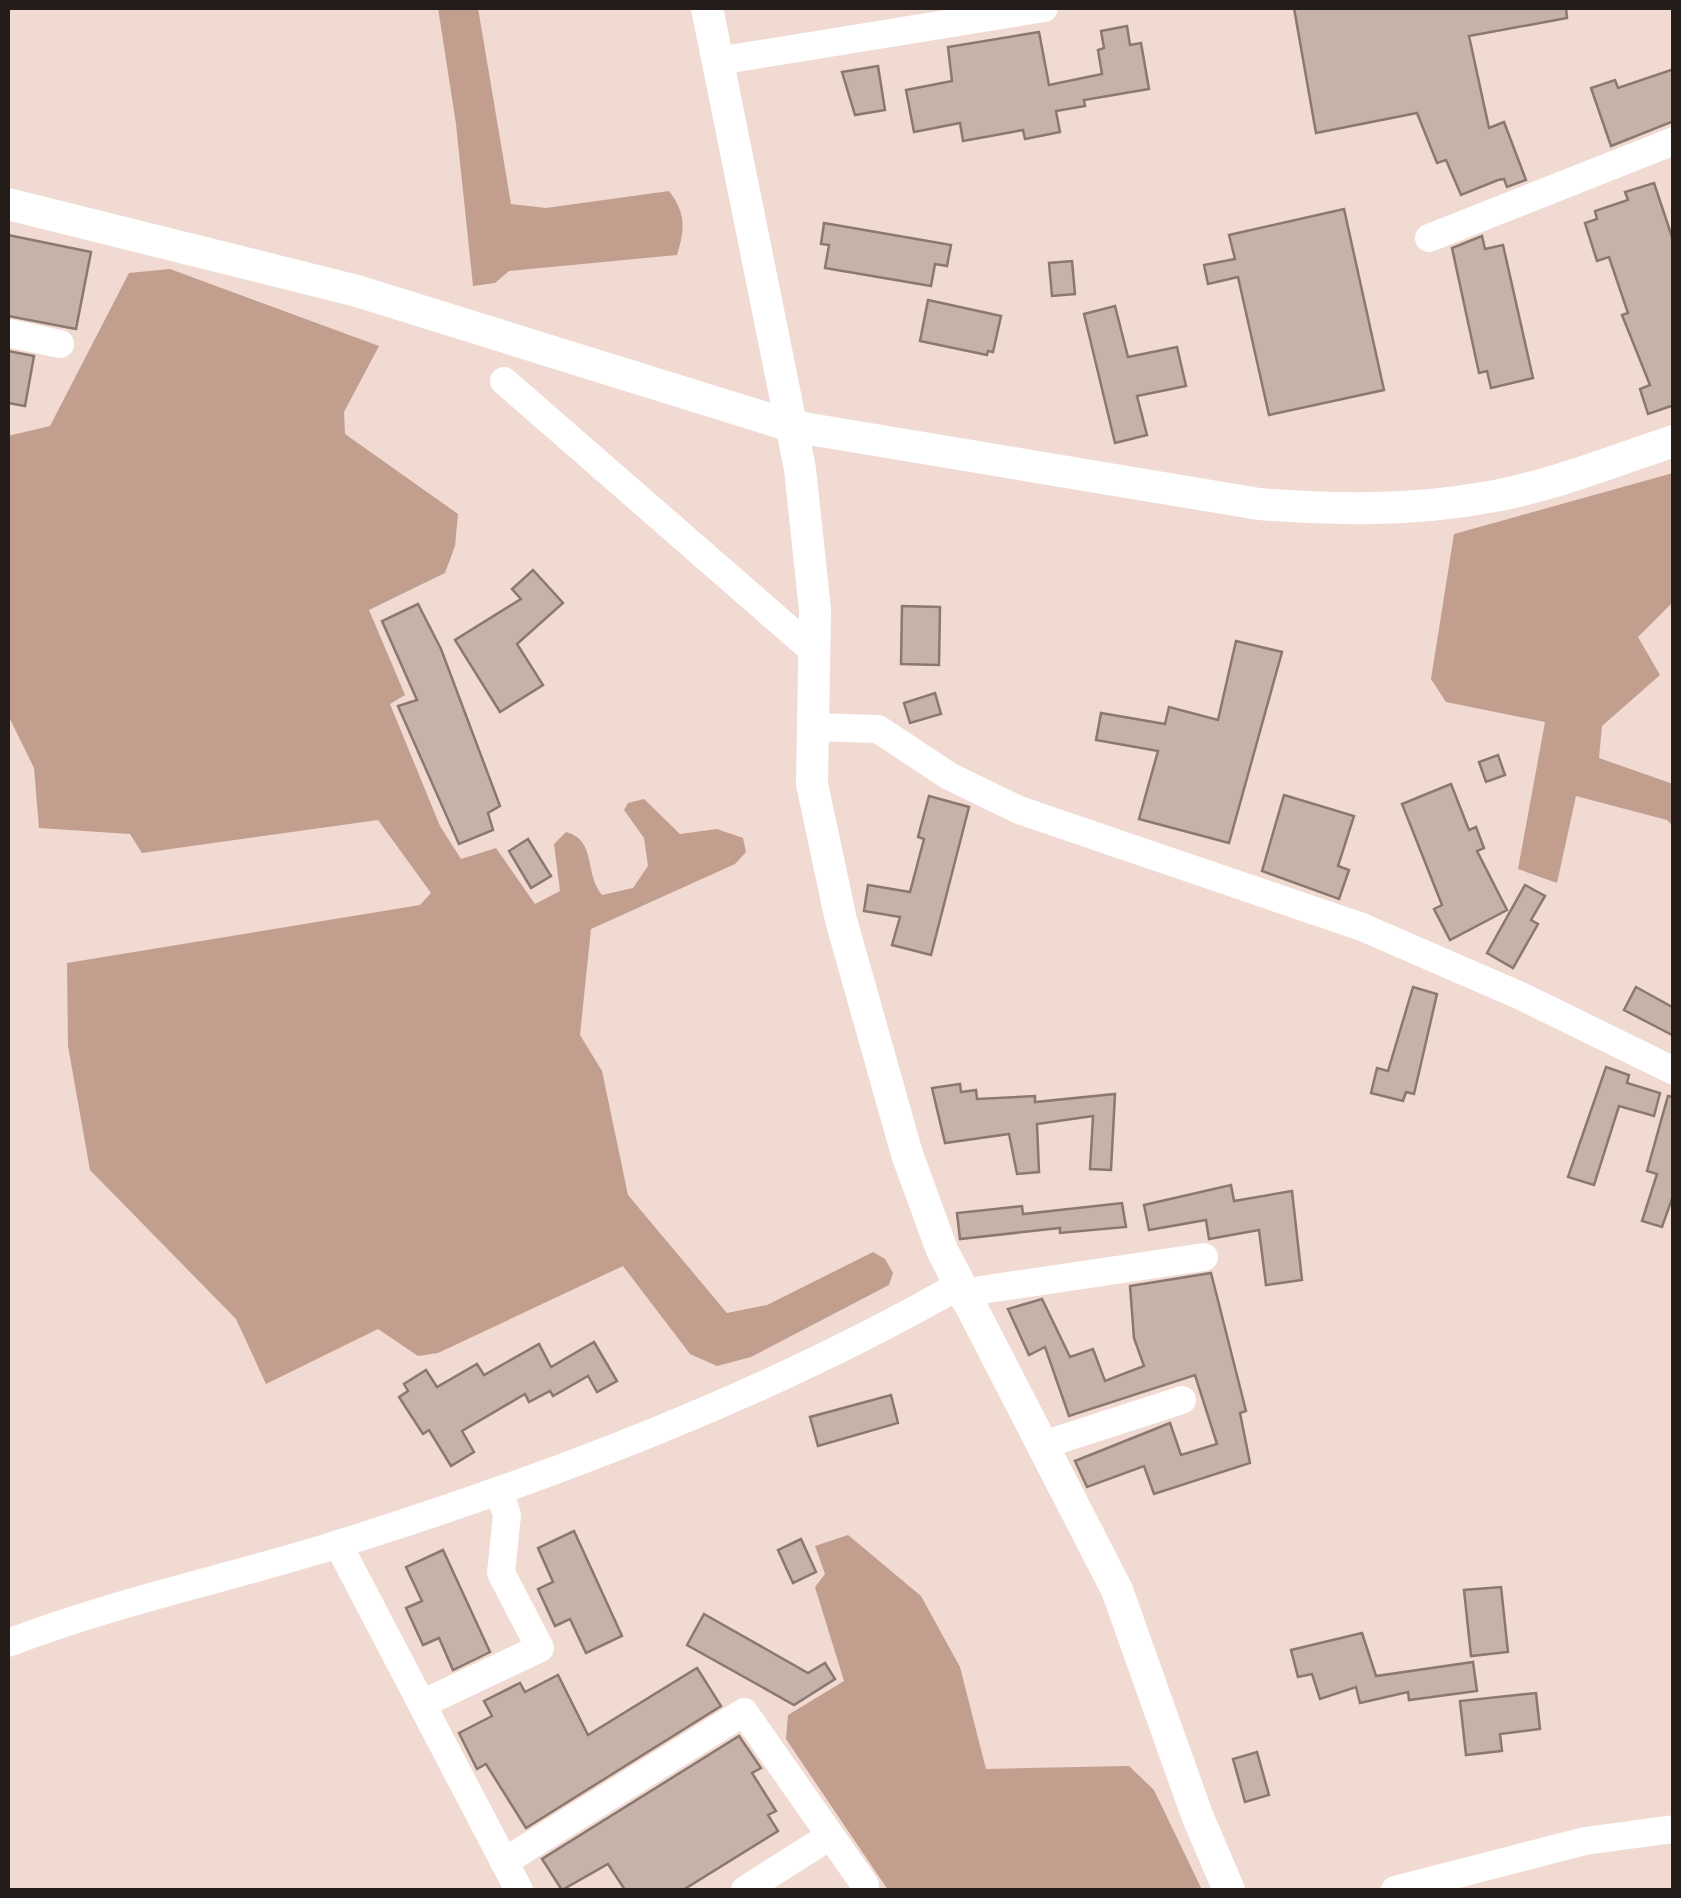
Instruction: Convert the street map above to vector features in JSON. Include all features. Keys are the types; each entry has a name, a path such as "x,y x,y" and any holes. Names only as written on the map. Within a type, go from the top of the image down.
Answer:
{"street":[{"path":"706,8 791,426 811,562 816,652 812,784 841,920 907,1154 961,1292 1117,1590 1197,1816 1229,1890"},
{"path":"718,61 1044,8"},
{"path":"1429,238 1673,143"},
{"path":"8,204 357,291 791,426 1158,489 1338,510 1490,497 1674,441"},
{"path":"8,333 60,344"},
{"path":"504,381 816,652"},
{"path":"813,727 878,729 949,776 1019,810 1362,927 1523,997 1674,1071"},
{"path":"8,1643 81,1614 338,1544 499,1491 764,1386 961,1292 1204,1257"},
{"path":"1042,1445 1182,1400"},
{"path":"422,1704 540,1648 501,1573 507,1515 499,1491"},
{"path":"338,1544 519,1890"},
{"path":"504,1862 744,1712 864,1885"},
{"path":"1395,1890 1585,1841 1674,1830"},
{"path":"745,1890 830,1836"}],"shaded area":[{"path":"438,8 478,8 511,204 546,208 669,191 679,207 682,222 677,255 509,271 495,283 473,286 456,124"},
{"path":"170,269 379,346 344,412 345,434 458,514 455,546 445,573 369,610 405,695 390,704 440,826 461,859 496,848 535,904 560,891 554,844 566,832 582,842 602,895 633,888 648,866 644,838 624,810 628,803 644,799 680,834 717,829 743,838 746,852 735,864 591,929 580,1035 602,1071 628,1195 727,1313 767,1305 873,1252 885,1259 893,1273 889,1285 751,1357 717,1366 690,1354 623,1266 438,1353 418,1356 378,1329 266,1384 236,1319 90,1170 68,1046 67,963 420,905 431,893 378,820 142,853 130,834 39,828 34,768 8,715 8,436 50,426 129,273"},
{"path":"1673,473 1673,602 1638,637 1660,675 1602,726 1599,758 1673,784 1673,826 1667,820 1576,796 1557,883 1518,869 1545,722 1446,702 1431,679 1454,534"},
{"path":"848,1535 921,1596 960,1667 986,1769 1129,1766 1154,1790 1202,1890 888,1890 786,1739 788,1715 844,1681 815,1587 825,1574 815,1546"}],"building":[{"path":"1294,8 1566,8 1567,18 1469,36 1489,128 1504,122 1526,180 1507,187 1504,179 1498,180 1461,195 1446,160 1437,163 1417,113 1316,133"},
{"path":"1127,26 1130,45 1141,43 1149,89 1084,100 1085,106 1056,111 1060,132 1025,139 1023,130 963,141 960,123 914,132 906,90 952,81 948,47 1039,32 1049,85 1102,74 1098,50 1104,48 1101,31"},
{"path":"878,66 885,110 855,115 842,72"},
{"path":"1674,69 1674,121 1611,146 1591,88 1615,80 1618,88"},
{"path":"1654,183 1674,243 1674,405 1648,414 1640,389 1650,385 1622,315 1628,313 1609,257 1597,261 1585,223 1597,219 1595,211 1628,200 1625,192"},
{"path":"1344,209 1384,390 1269,415 1238,277 1208,284 1204,265 1235,259 1229,235"},
{"path":"824,223 951,245 947,266 935,264 931,286 825,268 829,245 821,244"},
{"path":"8,235 91,252 76,329 8,316"},
{"path":"1482,236 1485,249 1503,245 1533,378 1491,388 1487,371 1479,373 1452,248"},
{"path":"1072,261 1075,294 1052,296 1049,263"},
{"path":"928,300 1001,316 993,352 988,351 987,355 920,341"},
{"path":"1115,306 1128,357 1177,347 1186,386 1137,396 1147,435 1115,443 1084,314"},
{"path":"8,351 34,356 25,406 8,403"},
{"path":"533,570 563,603 517,644 543,685 500,712 455,640 521,599 512,589"},
{"path":"418,604 441,649 500,806 488,813 493,830 459,844 398,706 417,700 382,621"},
{"path":"902,606 940,607 939,665 901,664"},
{"path":"1236,641 1282,652 1229,843 1139,819 1158,751 1096,740 1101,713 1165,724 1169,707 1218,720"},
{"path":"935,693 941,714 910,723 904,703"},
{"path":"1498,755 1505,775 1486,782 1479,762"},
{"path":"1451,784 1469,830 1476,827 1484,848 1477,851 1507,910 1450,940 1434,909 1442,905 1402,804"},
{"path":"1284,795 1354,816 1338,866 1349,870 1339,899 1262,871"},
{"path":"929,796 969,807 931,955 892,945 900,917 864,911 868,885 910,892 924,839 918,837"},
{"path":"528,839 551,876 531,888 509,851"},
{"path":"1525,885 1545,896 1531,920 1538,924 1513,968 1487,953"},
{"path":"1413,987 1437,994 1414,1094 1406,1092 1403,1101 1371,1093 1377,1068 1388,1071"},
{"path":"1636,987 1674,1008 1674,1036 1624,1010"},
{"path":"1606,1067 1629,1075 1627,1083 1660,1093 1654,1116 1619,1106 1594,1185 1568,1177"},
{"path":"960,1084 961,1092 976,1090 977,1099 1035,1096 1035,1102 1115,1094 1111,1170 1090,1169 1093,1116 1037,1124 1039,1172 1017,1174 1009,1134 945,1143 932,1088"},
{"path":"1668,1096 1674,1097 1674,1193 1662,1227 1642,1221 1657,1174 1647,1171"},
{"path":"1231,1185 1234,1201 1292,1191 1302,1280 1266,1285 1259,1230 1209,1239 1206,1220 1149,1230 1144,1205"},
{"path":"1122,1203 1126,1227 1060,1233 1060,1228 960,1239 957,1213 1022,1206 1023,1214"},
{"path":"1211,1273 1246,1411 1240,1413 1250,1463 1154,1494 1144,1466 1087,1487 1075,1461 1170,1423 1181,1455 1217,1444 1195,1375 1069,1416 1045,1347 1029,1355 1008,1309 1042,1299 1070,1357 1093,1349 1105,1381 1144,1366 1134,1338 1130,1286"},
{"path":"594,1342 617,1381 597,1392 588,1376 553,1396 550,1391 529,1402 525,1394 462,1431 474,1452 451,1466 429,1430 423,1434 399,1397 408,1391 404,1384 426,1370 437,1387 477,1364 484,1375 539,1344 551,1367"},
{"path":"891,1395 898,1423 818,1446 810,1417"},
{"path":"574,1531 622,1636 586,1653 570,1619 555,1626 538,1589 553,1582 538,1548"},
{"path":"801,1539 816,1572 793,1583 778,1550"},
{"path":"443,1550 490,1652 453,1670 439,1638 423,1645 406,1608 422,1601 406,1567"},
{"path":"1501,1587 1508,1652 1471,1656 1464,1590"},
{"path":"704,1614 808,1673 825,1663 835,1679 794,1705 687,1645"},
{"path":"1362,1633 1376,1676 1473,1662 1477,1691 1409,1700 1408,1692 1360,1703 1356,1687 1320,1699 1312,1674 1298,1677 1291,1650"},
{"path":"697,1668 721,1706 526,1828 486,1764 477,1769 459,1733 492,1716 484,1701 520,1683 525,1692 558,1675 588,1735"},
{"path":"1536,1693 1540,1729 1500,1734 1502,1751 1466,1755 1460,1701"},
{"path":"739,1736 761,1768 752,1773 776,1811 768,1815 778,1831 683,1890 625,1890 608,1864 562,1890 542,1859"},
{"path":"1257,1752 1269,1795 1245,1802 1233,1759"}]}
